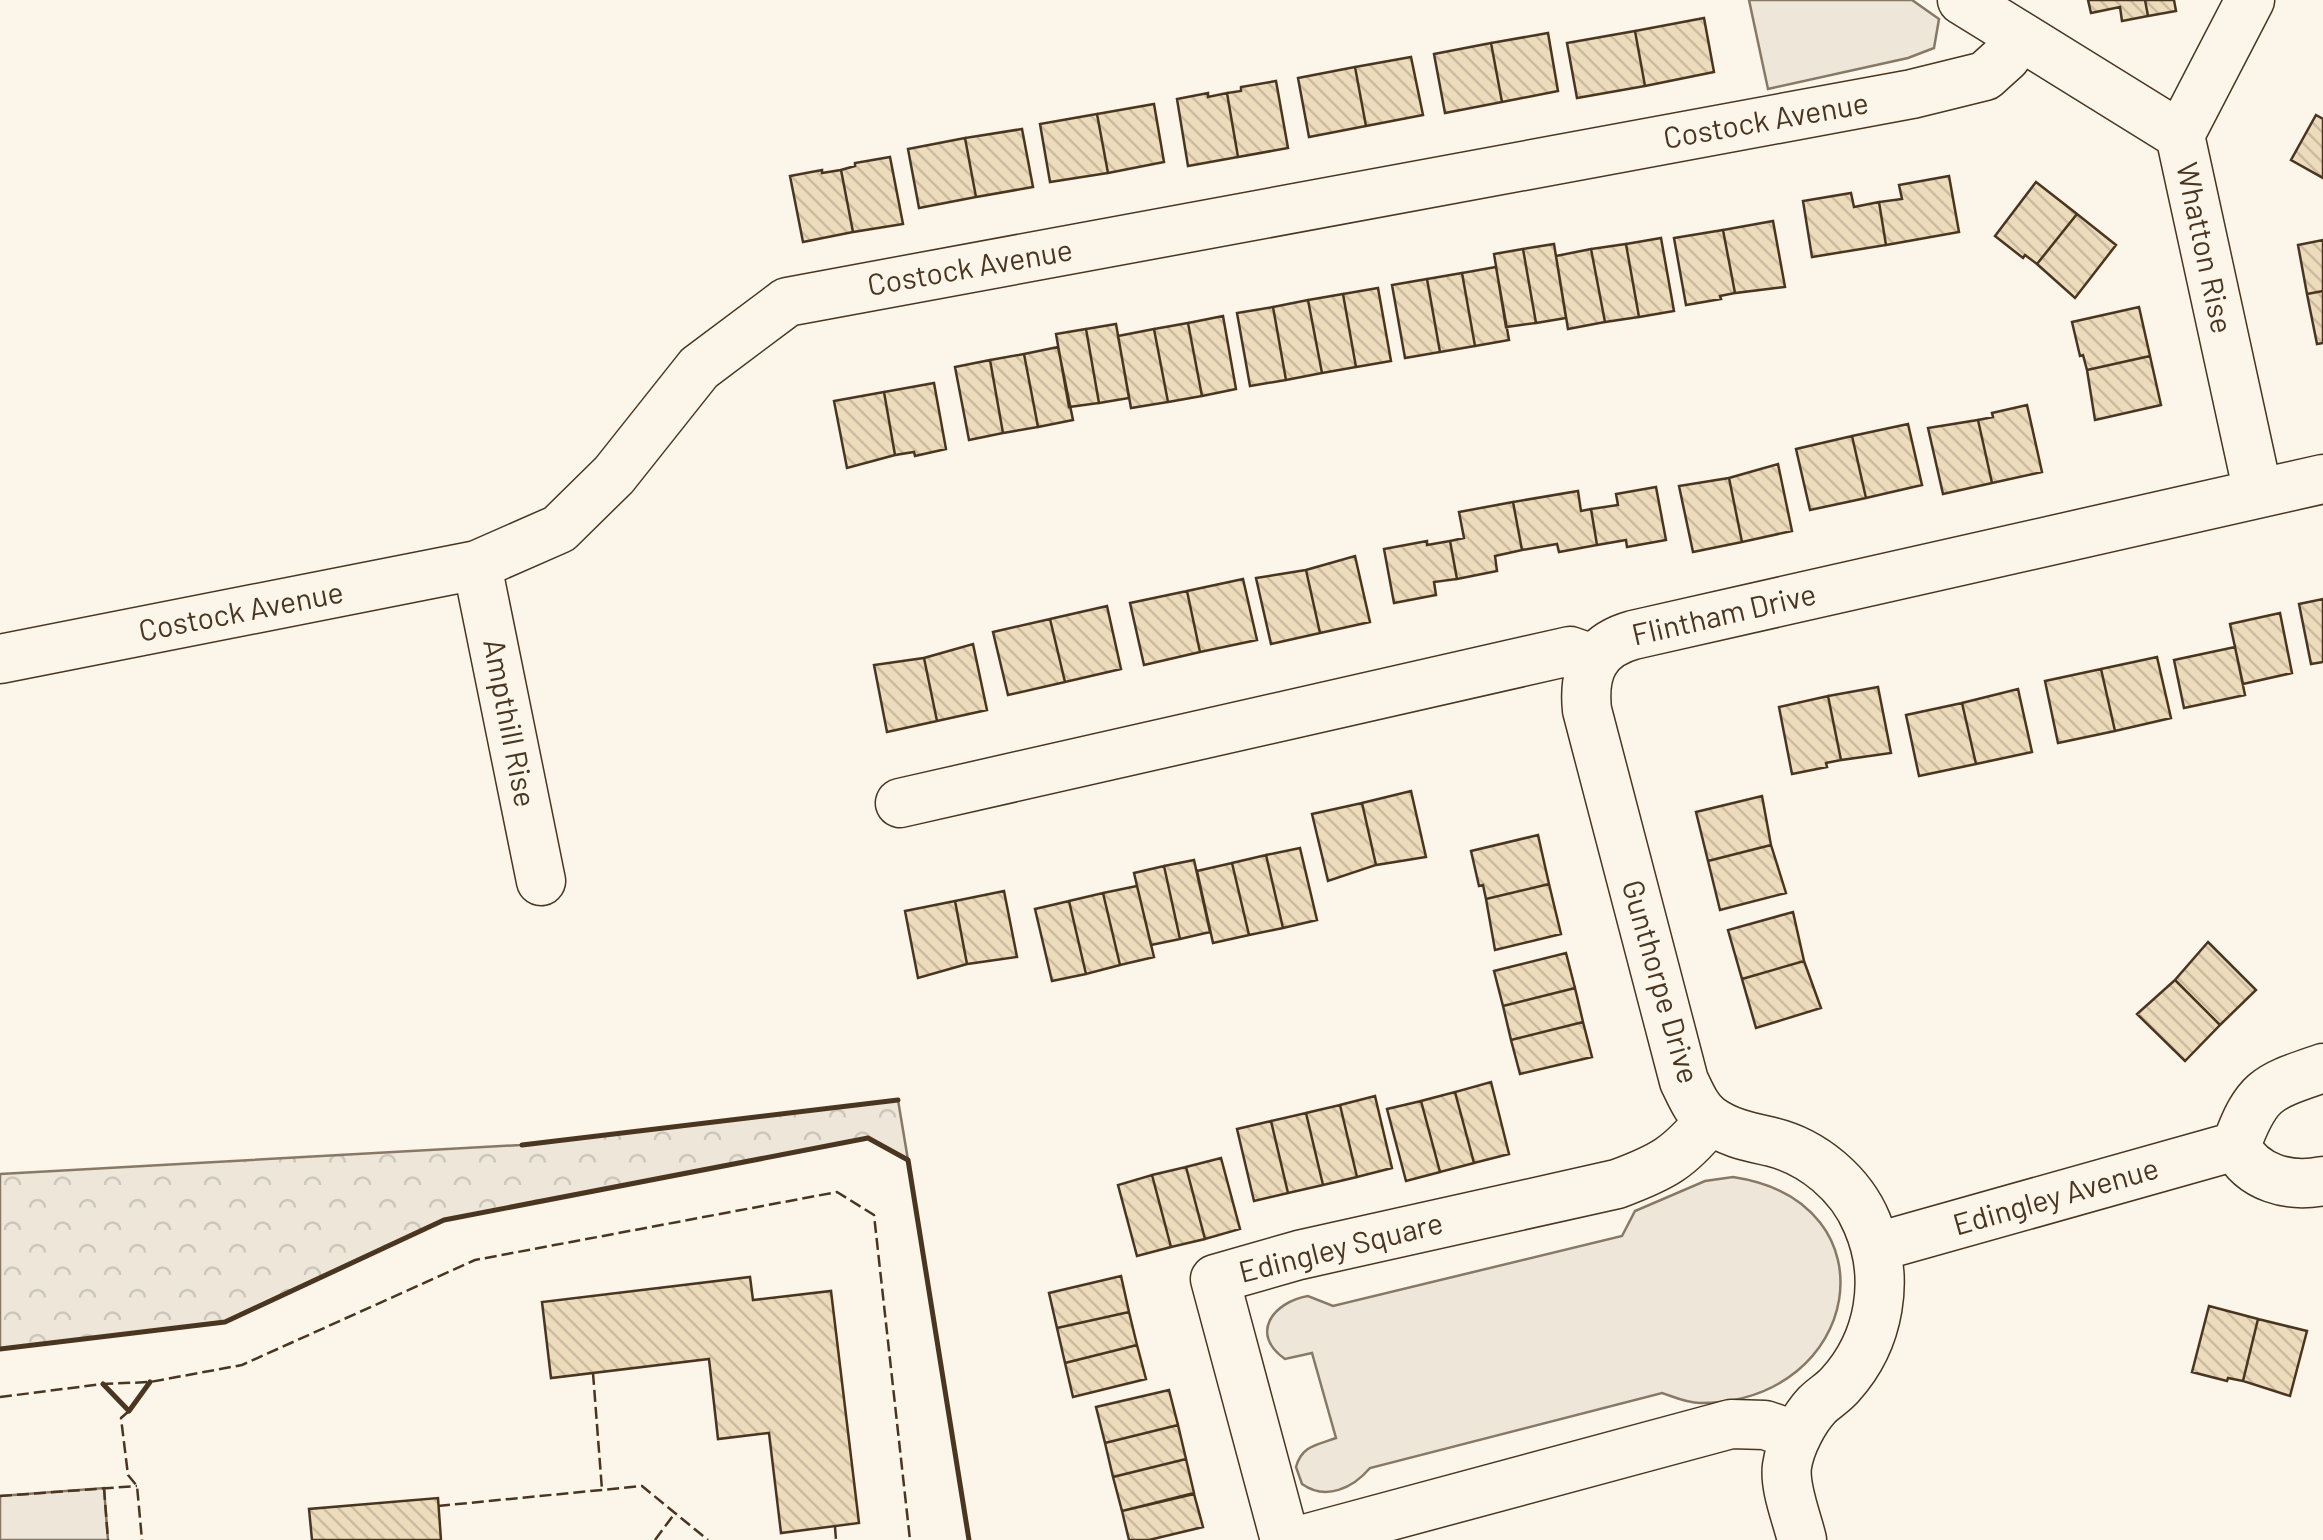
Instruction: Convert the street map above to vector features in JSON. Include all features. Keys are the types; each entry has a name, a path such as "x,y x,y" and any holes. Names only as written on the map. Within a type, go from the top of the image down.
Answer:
{"street":[{"name":"Whatton Rise","path":"1962,0 2180,135 2258,493"},
{"path":"2180,135 2250,0"},
{"name":"Costock Avenue","path":"0,660 477,564 559,528 614,475 699,368 787,302 1912,94 1986,76 2019,37"},
{"name":"Flintham Drive","path":"900,803 1570,651 1593,660 1604,647 1633,635 2323,479"},
{"name":"Ampthill Rise","path":"477,564 541,881"},
{"name":"Gunthorpe Drive","path":"1593,660 1586,675 1586,710 1684,1081 1698,1108 1710,1120 1744,1138 1775,1143 1803,1154 1828,1171 1850,1193 1877,1248 1881,1277 1879,1308 1871,1337 1857,1364 1815,1406 1796,1436 1786,1468 1802,1540"},
{"path":"2323,1068 2270,1086 2246,1118 2236,1146 2244,1162 2264,1176 2305,1185 2323,1181"},
{"name":"Edingley Square","path":"1285,1540 1215,1279 1298,1255 1617,1184 1661,1168 1687,1148 1710,1120"},
{"name":"Edingley Avenue","path":"1877,1248 2236,1146"},
{"path":"1301,1540 1731,1424 1765,1425 1796,1436"}],"green space":[{"path":"1749,0 1912,0 1939,19 1934,48 1908,58 1768,89"},
{"path":"898,1100 908,1160 868,1138 444,1220 225,1322 0,1349 0,1174 521,1145"},
{"path":"1733,1177 1786,1194 1820,1223 1838,1259 1839,1299 1825,1338 1797,1371 1755,1394 1700,1403 1662,1393 1370,1468 1339,1490 1320,1491 1302,1484 1296,1467 1302,1454 1336,1438 1312,1353 1285,1359 1268,1339 1270,1320 1285,1305 1308,1296 1333,1306 1622,1236 1635,1211 1705,1181"},
{"path":"104,1488 108,1540 0,1540 0,1496"}],"building":[{"path":"2088,0 2145,0 2148,16 2122,21 2120,7 2091,13"},
{"path":"2145,0 2174,0 2176,11 2148,16"},
{"path":"1704,18 1714,72 1645,86 1635,31"},
{"path":"1635,31 1645,86 1577,98 1567,43"},
{"path":"1548,33 1558,91 1502,102 1491,43"},
{"path":"1491,43 1502,102 1445,113 1434,54"},
{"path":"1411,57 1423,115 1366,126 1355,67"},
{"path":"1355,67 1366,126 1309,137 1298,78"},
{"path":"1276,81 1288,148 1238,157 1227,93"},
{"path":"1208,93 1208,97 1227,93 1238,157 1188,166 1177,99"},
{"path":"1154,104 1164,162 1108,173 1097,114"},
{"path":"1097,114 1108,173 1050,182 1040,124"},
{"path":"2316,115 2323,119 2323,178 2291,160"},
{"path":"1022,129 1033,187 976,197 965,138"},
{"path":"965,138 976,197 919,208 908,149"},
{"path":"890,157 903,224 853,232 841,170 855,163"},
{"path":"841,170 853,232 803,242 790,176"},
{"path":"1949,176 1959,232 1886,245 1879,202 1902,199 1899,185"},
{"path":"2036,182 2077,214 2037,264 1995,236"},
{"path":"1851,193 1854,207 1879,202 1886,245 1812,257 1803,201"},
{"path":"2077,214 2116,245 2075,298 2037,264"},
{"path":"1773,221 1785,287 1735,293 1723,230"},
{"path":"1723,230 1735,293 1686,305 1674,238"},
{"path":"1661,238 1674,311 1639,317 1626,244"},
{"path":"2323,240 2323,291 2307,294 2298,245"},
{"path":"1554,244 1566,318 1536,323 1523,249"},
{"path":"1626,244 1639,317 1605,322 1591,249"},
{"path":"1523,249 1536,323 1506,327 1494,254"},
{"path":"1591,249 1605,322 1568,329 1556,256"},
{"path":"1496,267 1509,340 1475,346 1462,273"},
{"path":"1462,273 1475,346 1440,352 1427,279"},
{"path":"1427,279 1440,352 1405,358 1392,285"},
{"path":"1378,288 1391,361 1356,367 1343,294"},
{"path":"2323,291 2323,343 2317,344 2307,294"},
{"path":"1343,294 1356,367 1322,373 1308,300"},
{"path":"1308,300 1322,373 1286,380 1273,307"},
{"path":"1273,307 1286,380 1250,386 1237,313"},
{"path":"2139,307 2150,356 2087,370 2072,322"},
{"path":"1223,316 1236,389 1202,396 1188,323"},
{"path":"1188,323 1202,396 1168,402 1154,329"},
{"path":"1116,324 1129,398 1099,403 1086,329"},
{"path":"1086,329 1099,403 1069,407 1056,334"},
{"path":"1154,329 1168,402 1131,408 1118,336"},
{"path":"1058,347 1073,420 1038,427 1024,354"},
{"path":"1024,354 1038,427 1003,433 990,360"},
{"path":"2150,356 2161,405 2095,420 2087,370"},
{"path":"990,360 1003,433 969,440 955,367"},
{"path":"934,383 946,449 915,456 914,452 895,455 884,392"},
{"path":"884,392 895,455 847,468 834,401"},
{"path":"2027,405 2042,472 1992,483 1978,420"},
{"path":"1978,420 1992,483 1943,494 1928,428"},
{"path":"1908,424 1922,485 1866,498 1852,436"},
{"path":"1852,436 1866,498 1810,510 1796,449"},
{"path":"1778,464 1792,531 1742,542 1729,478"},
{"path":"1729,478 1742,542 1693,552 1679,486"},
{"path":"1656,487 1666,540 1627,547 1626,540 1597,545 1591,509 1618,505 1616,494"},
{"path":"1578,491 1581,511 1591,509 1597,545 1559,552 1557,544 1522,550 1513,502"},
{"path":"1513,502 1522,550 1495,556 1497,571 1457,579 1450,541 1464,538 1459,512"},
{"path":"1427,541 1427,545 1450,541 1457,579 1434,582 1436,595 1394,603 1384,549"},
{"path":"1355,556 1370,622 1320,633 1306,570"},
{"path":"1306,570 1320,633 1271,644 1256,578"},
{"path":"1243,579 1257,640 1200,652 1187,591"},
{"path":"1187,591 1200,652 1144,665 1130,603"},
{"path":"2323,599 2323,662 2311,664 2299,604"},
{"path":"1107,606 1121,669 1065,682 1050,619"},
{"path":"2280,613 2292,673 2243,684 2230,624"},
{"path":"1050,619 1065,682 1008,695 993,632"},
{"path":"973,644 987,710 937,721 924,658"},
{"path":"2235,647 2245,695 2184,708 2174,660"},
{"path":"2157,657 2171,718 2115,731 2101,669"},
{"path":"924,658 937,721 887,732 874,665"},
{"path":"2101,669 2115,731 2058,743 2045,681"},
{"path":"1878,687 1891,753 1841,760 1828,696"},
{"path":"2018,689 2032,752 1976,764 1962,703"},
{"path":"1828,696 1841,760 1792,774 1779,707"},
{"path":"1962,703 1976,764 1919,776 1906,715"},
{"path":"1411,791 1426,857 1376,865 1362,803"},
{"path":"1762,796 1771,845 1708,861 1696,812"},
{"path":"1362,803 1376,865 1328,881 1312,814"},
{"path":"1538,835 1549,884 1486,899 1471,851"},
{"path":"1771,845 1786,893 1720,910 1708,861"},
{"path":"1300,848 1317,920 1283,928 1266,855"},
{"path":"1266,855 1283,928 1249,935 1232,863"},
{"path":"1194,860 1210,932 1180,939 1164,866"},
{"path":"1232,863 1249,935 1213,943 1197,871"},
{"path":"1164,866 1180,939 1151,945 1134,873"},
{"path":"1549,884 1561,934 1495,950 1486,899"},
{"path":"1137,886 1154,957 1120,965 1103,893"},
{"path":"1004,891 1017,957 967,964 955,901"},
{"path":"1103,893 1120,965 1086,974 1069,901"},
{"path":"955,901 967,964 918,978 905,911"},
{"path":"1069,901 1086,974 1052,981 1035,909"},
{"path":"1793,912 1804,961 1742,979 1728,930"},
{"path":"2208,942 2256,990 2220,1025 2175,980"},
{"path":"1566,953 1575,988 1503,1006 1494,971"},
{"path":"1804,961 1821,1008 1756,1028 1742,979"},
{"path":"2175,980 2220,1025 2185,1061 2137,1014"},
{"path":"1575,988 1583,1022 1511,1040 1503,1006"},
{"path":"1583,1022 1592,1057 1520,1074 1511,1040"},
{"path":"1491,1082 1509,1154 1474,1163 1455,1092"},
{"path":"1455,1092 1474,1163 1440,1172 1421,1101"},
{"path":"1375,1096 1392,1168 1357,1177 1340,1105"},
{"path":"1421,1101 1440,1172 1406,1181 1387,1109"},
{"path":"1340,1105 1357,1177 1323,1185 1306,1113"},
{"path":"1306,1113 1323,1185 1288,1193 1271,1121"},
{"path":"1271,1121 1288,1193 1254,1201 1237,1129"},
{"path":"1221,1158 1240,1229 1205,1239 1186,1167"},
{"path":"1186,1167 1205,1239 1171,1247 1152,1175"},
{"path":"1152,1175 1171,1247 1137,1256 1118,1185"},
{"path":"1121,1276 1129,1312 1057,1328 1049,1293"},
{"path":"750,1277 753,1300 831,1291 859,1523 781,1533 769,1433 718,1439 709,1359 551,1378 542,1302"},
{"path":"2209,1306 2258,1319 2243,1381 2192,1372"},
{"path":"1129,1312 1137,1345 1065,1363 1057,1328"},
{"path":"2258,1319 2307,1331 2290,1396 2243,1381"},
{"path":"1137,1345 1146,1379 1073,1397 1065,1363"},
{"path":"1169,1390 1178,1425 1105,1443 1096,1407"},
{"path":"1178,1425 1186,1459 1113,1477 1105,1443"},
{"path":"1186,1459 1194,1493 1122,1511 1113,1477"},
{"path":"1194,1494 1203,1527 1149,1540 1129,1540 1122,1511"},
{"path":"438,1498 441,1540 312,1540 309,1509"}],"fence":[{"path":"0,1397 150,1382 242,1365 475,1260 837,1192 874,1215 910,1540"},
{"path":"593,1373 602,1490"},
{"path":"129,1411 121,1418 128,1475 137,1486 142,1540"},
{"path":"0,1496 137,1486"},
{"path":"438,1506 642,1486 708,1540"},
{"path":"104,1488 108,1540"},
{"path":"655,1540 675,1513"},
{"path":"835,1527 836,1540"}],"wall":[{"path":"522,1145 898,1100"},
{"path":"0,1349 225,1322 444,1220 868,1138 908,1160 969,1540"},
{"path":"103,1384 129,1411 150,1382"}]}
